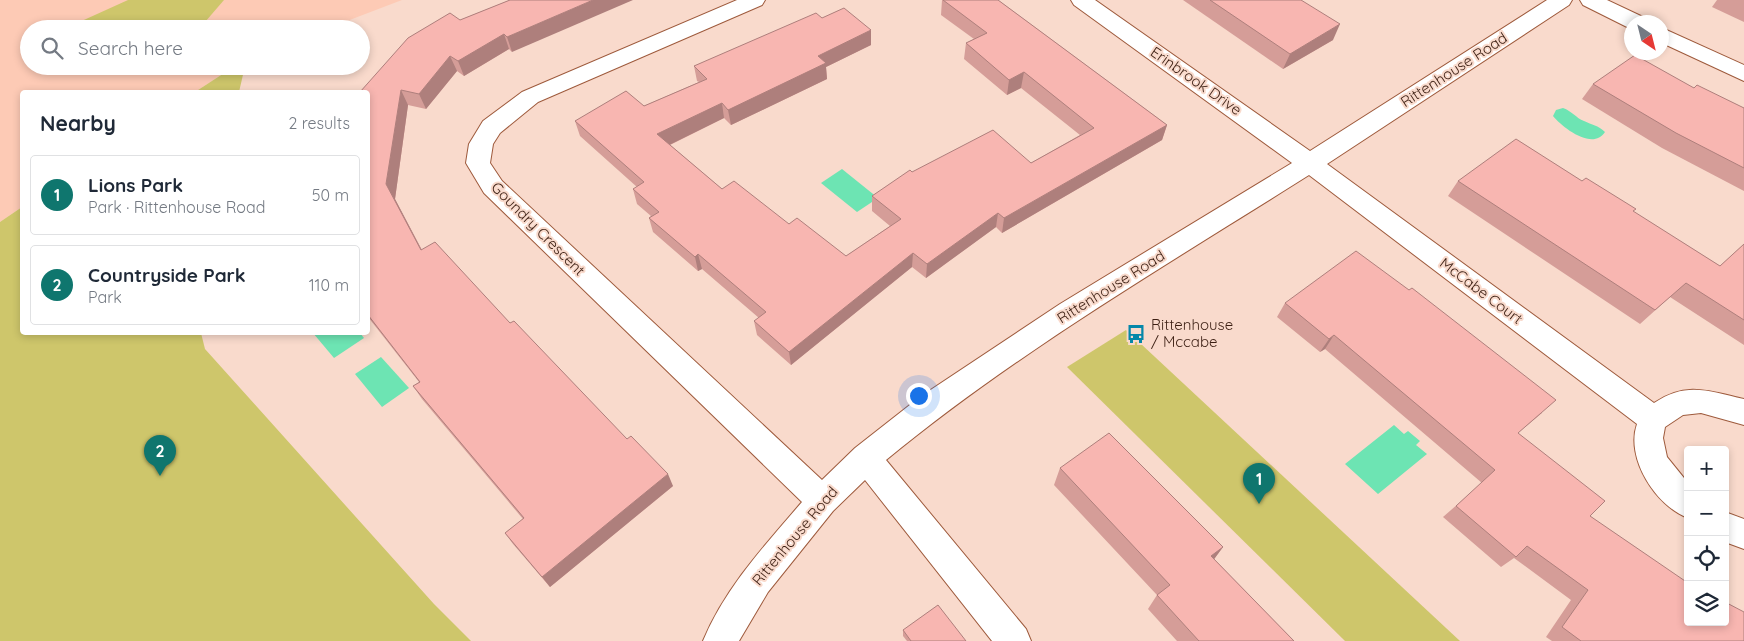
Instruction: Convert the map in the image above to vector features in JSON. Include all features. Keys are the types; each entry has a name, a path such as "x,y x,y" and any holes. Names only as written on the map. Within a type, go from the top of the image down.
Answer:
{"street":[{"name":"Goundry Crescent","path":"755,0 530,97 491,127 481,144 478,163 493,187 822,500"},
{"name":"Erinbrook Drive","path":"1081,0 1310,164"},
{"name":"Rittenhouse Road","path":"720,641 756,581 822,500 866,458 930,406 1070,312 1310,164 1562,0"},
{"path":"1590,0 1624,17"},
{"path":"1669,38 1744,74"},
{"name":"McCabe Court","path":"1310,164 1653,419"},
{"path":"1684,500 1666,482 1652,459 1648,437 1653,419 1676,403 1693,401 1701,401 1744,412"},
{"path":"866,458 1014,641"},
{"path":"1729,528 1744,534"}],"shaded area":[{"path":"0,0 402,0 350,20 20,20 20,75 221,75 198,90 20,90 20,208 0,222"},
{"path":"128,0 224,0 207,20 84,20"},
{"path":"221,75 243,75 239,90 198,90"},
{"path":"1563,108 1605,132 1600,137 1593,139 1578,136 1553,116 1556,110"},
{"path":"842,169 878,198 857,212 821,183"},
{"path":"20,208 20,335 202,335 205,349 434,604 471,641 0,641 0,222"},
{"path":"1126,330 1460,641 1345,641 1067,367"},
{"path":"315,335 362,335 364,338 334,358"},
{"path":"381,357 409,388 382,407 355,374"},
{"path":"1394,425 1404,434 1408,431 1420,441 1416,445 1427,454 1378,494 1345,464"}],"building":[{"path":"510,0 593,0 507,37 504,34 458,61 450,56 419,94 401,90 386,184 421,250 435,242 510,323 514,321 627,439 631,436 668,474 542,577 505,533 524,518 413,386 420,382 370,318 370,90 362,90 408,38 450,13 460,20"},
{"path":"943,0 998,0 1167,125 1004,218 998,213 927,264 913,253 789,352 754,321 766,312 698,254 695,257 649,218 659,212 633,189 644,182 575,121 626,91 644,106 707,79 694,66 816,13 822,18 844,8 871,30 818,56 826,63 728,110 722,103 657,134 722,189 734,181 789,224 797,218 846,256 901,219 872,196 910,170 912,172 993,130 1031,163 1094,128 1024,72 1009,80 966,43 987,33"},
{"path":"1210,0 1301,0 1340,24 1290,54"},
{"path":"1628,60 1644,60 1694,88 1697,85 1744,108 1744,168 1676,133 1593,84"},
{"path":"1516,139 1582,181 1586,178 1636,209 1633,211 1720,266 1744,244 1744,320 1686,283 1655,310 1458,181"},
{"path":"1356,251 1409,290 1412,288 1556,400 1518,433 1605,501 1590,516 1684,580 1684,626 1729,626 1729,604 1744,612 1744,641 1581,641 1562,627 1588,590 1527,546 1516,557 1456,506 1495,470 1334,335 1329,339 1285,303"},
{"path":"1109,433 1223,547 1211,556 1294,641 1199,641 1157,595 1170,585 1060,468"},
{"path":"938,605 966,641 911,641 903,630"}],"place":[{"name":"Rittenhouse / Mccabe","path":"1136,334"},
{"name":"Countryside Park","path":"160,476"},
{"name":"Lions Park","path":"1259,504"}]}
